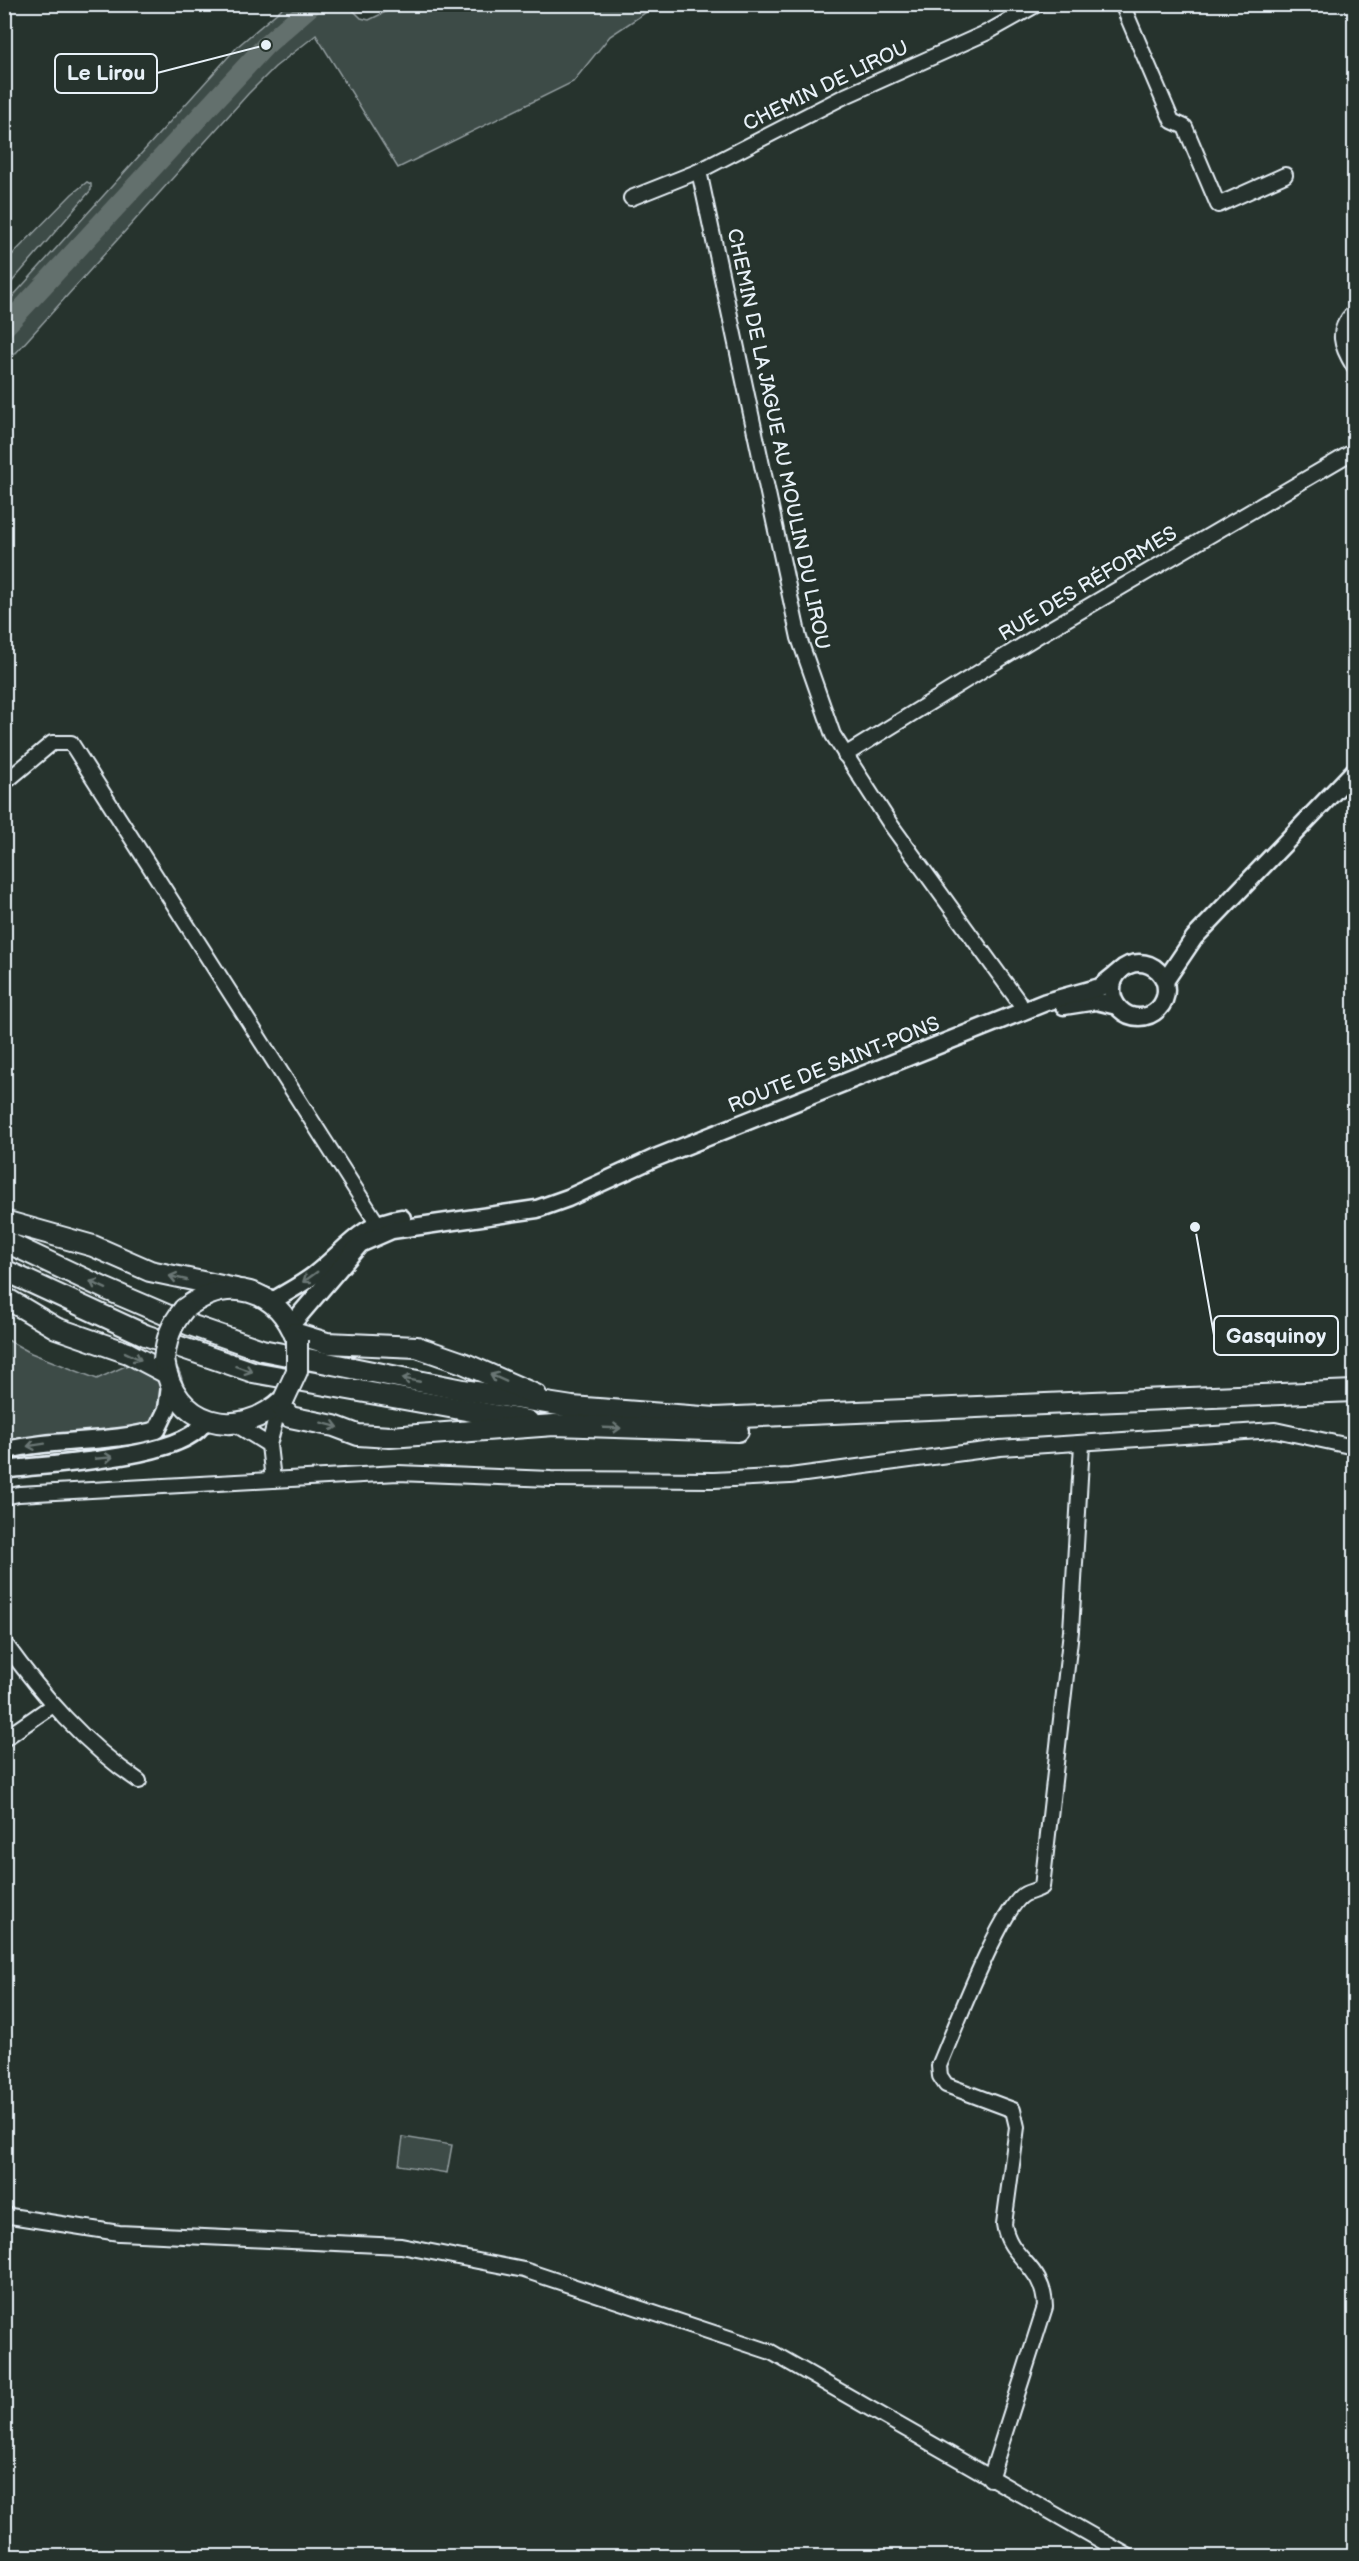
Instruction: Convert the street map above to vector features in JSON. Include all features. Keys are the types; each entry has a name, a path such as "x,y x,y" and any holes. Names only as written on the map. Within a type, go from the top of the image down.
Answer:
{"highway":[{"path":"4,1221 93,1246 150,1271 245,1291 269,1300 294,1333 297,1371 278,1405 254,1420 235,1424 205,1419 185,1406 167,1373 166,1341 172,1324 184,1309 199,1297 217,1291 245,1291"},
{"path":"4,1241 170,1316 262,1350 463,1390 572,1407 715,1419 1354,1391"},
{"path":"4,1270 145,1335 253,1372 554,1425"},
{"path":"4,1297 56,1328 128,1353 167,1373"},
{"path":"294,1333 327,1344 417,1347 572,1407"},
{"path":"278,1405 290,1417 334,1426 358,1435 390,1437 554,1425 716,1432 1354,1404"}],"main road":[{"path":"1165,981 1194,938 1354,771"},
{"path":"1147,964 1168,955 1194,938"},
{"path":"1133,963 1147,964 1158,970 1165,981 1167,991 1163,1005 1149,1016 1131,1016 1117,1006 1112,987 1121,970 1133,963"},
{"name":"ROUTE DE SAINT-PONS","path":"245,1291 274,1300 314,1275 358,1234 377,1229 392,1230 537,1209 568,1198 656,1158 1046,1002 1100,987 1121,970"},
{"name":"ROUTE DE SAINT-PONS","path":"1025,1011 1096,1001 1117,1006"},
{"name":"ROUTE DE SAINT-PONS","path":"294,1333 360,1244 377,1229"},
{"path":"4,1451 60,1441 138,1436 157,1430 167,1408 167,1373"},
{"path":"4,1470 156,1451 190,1436 203,1426 205,1419"}],"street":[{"name":"CHEMIN DE LIROU","path":"631,198 699,171 843,97 988,32 1038,4"},
{"path":"1122,4 1172,121 1185,127 1218,206 1285,175"},
{"name":"CHEMIN DE LA JAGUE AU MOULIN DU LIROU","path":"699,171 799,638 833,735 891,825 1025,1011"},
{"path":"1354,312 1343,327 1341,336 1342,347 1354,366"},
{"name":"RUE DES RÉFORMES","path":"845,755 1046,631 1354,451"},
{"path":"4,779 9,779 52,743 71,743 377,1229"},
{"path":"273,1480 269,1444 278,1405"},
{"path":"235,1424 269,1444"},
{"path":"4,1497 19,1494 398,1473 551,1479 714,1480 790,1476 1000,1448 1275,1430 1354,1447"},
{"path":"990,2479 1045,2307 1045,2291 1038,2275 1006,2240 1004,2224 1017,2127 1013,2110 946,2085 940,2076 939,2066 972,1988 1006,1917 1024,1894 1042,1887 1071,1631 1082,1444"},
{"path":"4,1642 53,1705 94,1746 140,1781"},
{"path":"4,1739 53,1705"},
{"path":"4,2215 119,2233 401,2246 524,2270 771,2352 1128,2556"}],"shaded area":[{"path":"327,4 355,5 353,10 361,18 369,20 400,5 657,5 610,36 573,82 398,168 316,35 275,67 248,94 5,365 5,336 267,50"},
{"path":"286,5 315,5 258,48 5,325 5,305 238,46"},
{"path":"87,182 91,184 91,190 5,290 5,262 72,194"},
{"path":"4,1338 31,1353 97,1379 163,1349 173,1360 183,1382 180,1401 165,1419 153,1427 5,1447"},
{"path":"403,2137 452,2145 447,2173 399,2165"}],"waterway":[{"path":"4,328 266,45 313,4"}],"place":[{"name":"Le Lirou","path":"266,45"},
{"name":"Gasquinoy","path":"1195,1227"}]}
